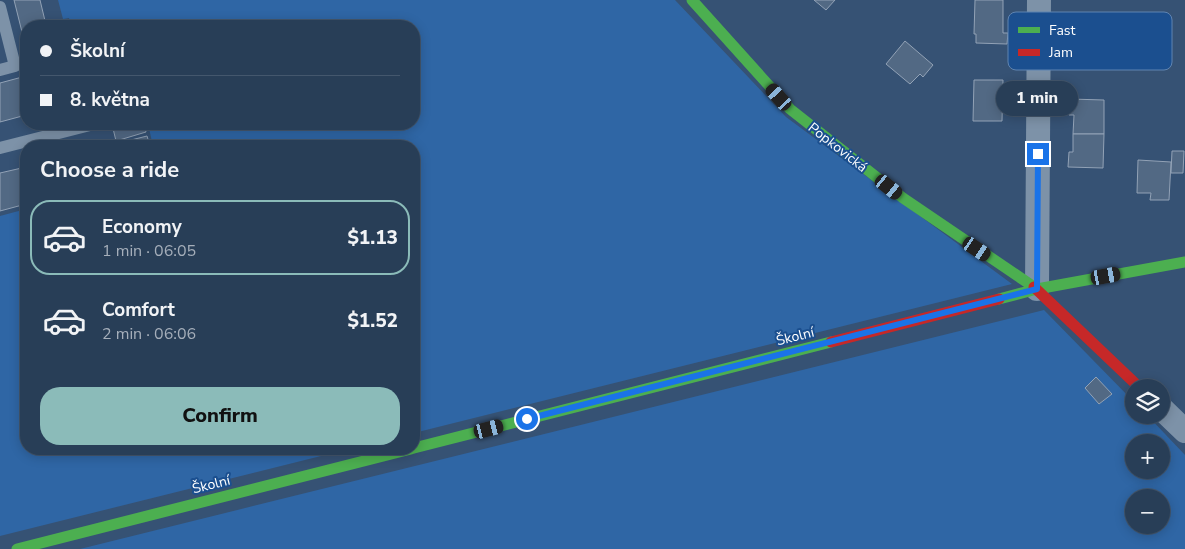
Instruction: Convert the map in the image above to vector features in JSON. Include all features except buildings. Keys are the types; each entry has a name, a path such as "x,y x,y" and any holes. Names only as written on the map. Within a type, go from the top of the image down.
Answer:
{"street":[{"name":"Popkovická","path":"692,0 790,109 903,198 1037,289 1131,379"},
{"path":"1037,289 1039,70"},
{"name":"Školní","path":"420,446 1037,289 1185,262"},
{"path":"1170,417 1185,431"},
{"name":"Školní","path":"17,549 385,455"}],"lane":[{"path":"0,6 15,66 0,70"},
{"path":"31,140 70,130"},
{"path":"0,148 20,143"}],"shaded area":[{"path":"58,0 675,0 786,117 1012,284 420,432 420,140 152,140 149,130 420,130 420,20 63,19"},
{"path":"20,211 20,455 325,455 0,536 0,216"},
{"path":"1044,310 1125,393 1125,424 1156,424 1165,434 1125,434 1125,479 1170,479 1170,439 1185,455 1185,549 80,549"}],"traffic: fast":[{"path":"692,0 790,109 903,198 1034,287"},
{"path":"999,299 1037,289 1185,262"},
{"path":"420,446 831,342"},
{"path":"17,549 387,455"}],"traffic: jam":[{"path":"1034,287 1131,379"},
{"path":"831,342 999,299"}],"route":[{"path":"527,419 1037,289 1038,154"}]}
